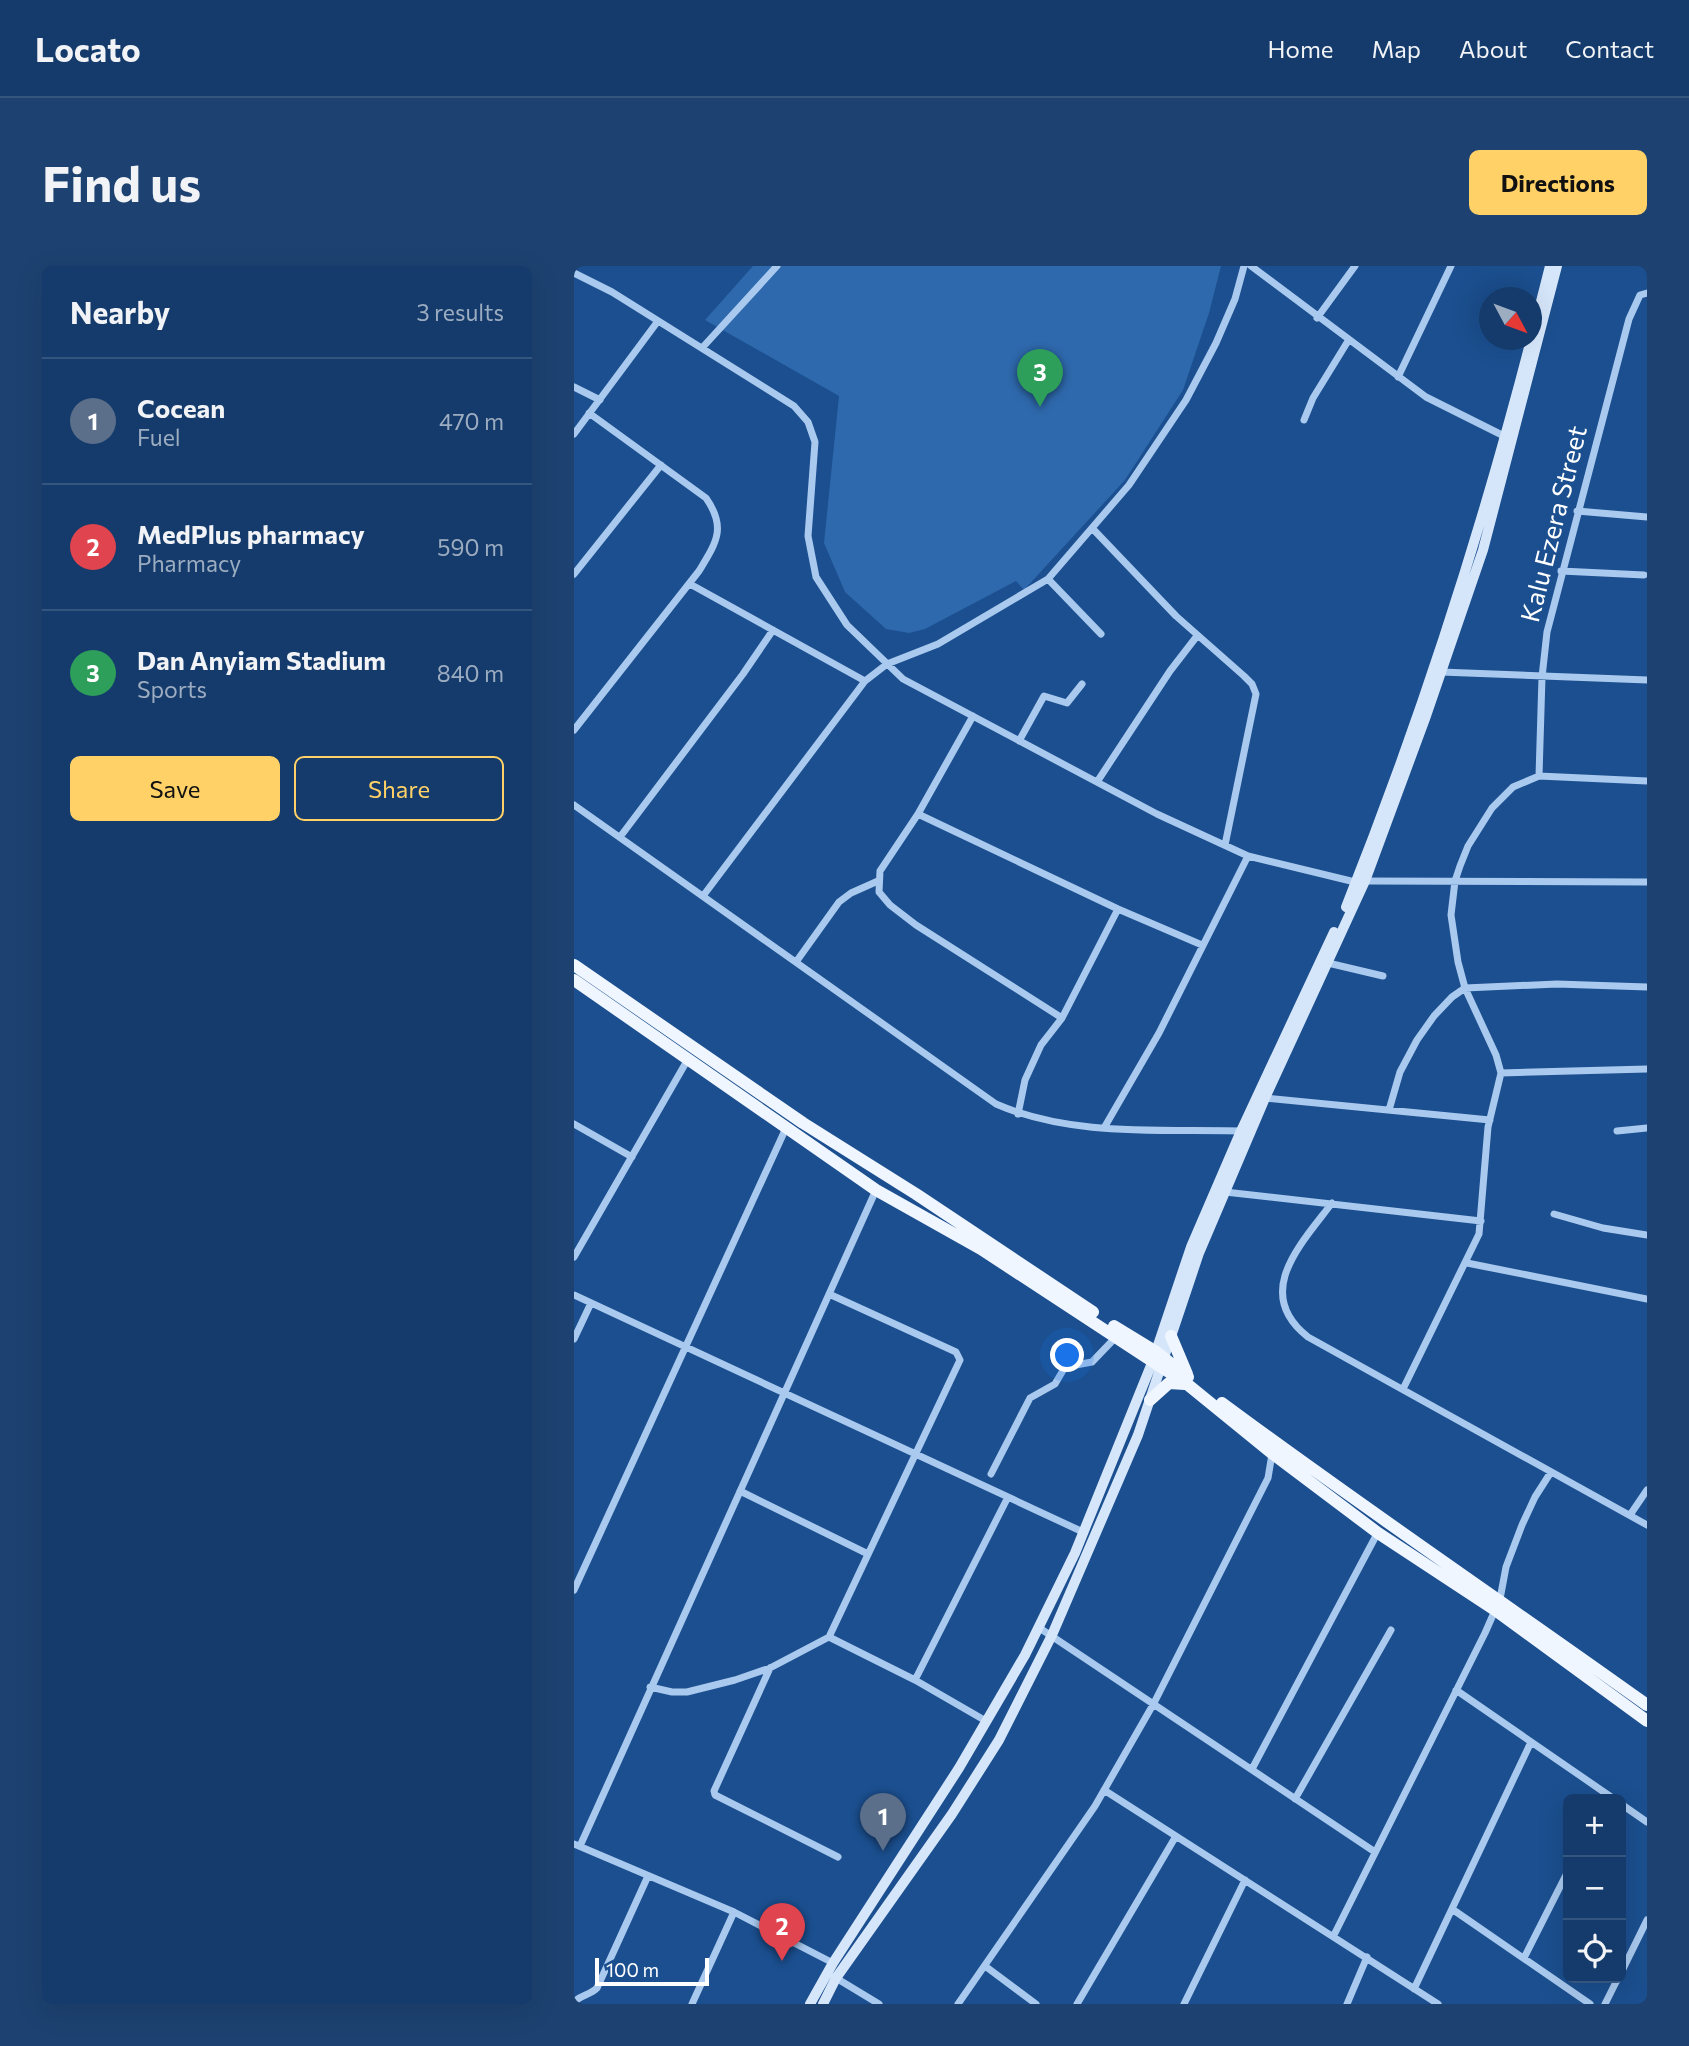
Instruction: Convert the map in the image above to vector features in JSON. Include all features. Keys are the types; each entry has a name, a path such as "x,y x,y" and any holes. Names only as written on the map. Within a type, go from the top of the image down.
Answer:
{"main road":[{"path":"1542,296 1550,266"},
{"path":"824,2003 836,1978 952,1814 999,1740 1052,1635 1138,1435 1191,1247 1241,1131 1360,881 1460,591 1509,438 1557,266"},
{"path":"810,2004 833,1963 959,1768 1025,1655 1076,1553 1158,1360 1171,1336 1199,1252 1265,1098 1328,963 1441,672 1483,550 1528,350"},
{"path":"574,965 766,1106 786,1128 876,1190 981,1249 1116,1337 1158,1360"},
{"path":"574,980 688,1059 766,1106 1158,1360 1381,1527"},
{"path":"1171,1336 1189,1382 1273,1454 1647,1705"},
{"path":"1150,1400 1169,1383 1189,1382"},
{"path":"1497,1605 1647,1721"},
{"path":"880,1889 893,1897"}],"street":[{"path":"702,348 777,266"},
{"path":"703,896 865,681 887,664 938,644 1048,579 1129,485 1186,400 1230,310 1244,266"},
{"path":"1251,266 1426,397 1509,438"},
{"path":"1317,318 1355,266"},
{"path":"1398,377 1451,266"},
{"path":"574,273 612,292 794,405 808,422 815,442 808,536 816,577 847,625 903,679 1157,814 1248,856 1360,881 1647,881"},
{"name":"Kalu Ezera Street","path":"1539,776 1542,677 1547,632 1629,319 1640,295 1647,293"},
{"path":"574,434 658,321"},
{"path":"1304,420 1313,398 1348,341"},
{"path":"574,387 600,400"},
{"path":"574,730 690,584 715,545 719,527 715,511 706,498 589,413"},
{"path":"574,574 661,465"},
{"path":"1577,511 1647,517"},
{"path":"1092,528 1197,636 1244,676 1256,694 1225,845"},
{"path":"1561,571 1644,575"},
{"path":"1048,579 1101,634"},
{"path":"690,584 865,681"},
{"path":"620,837 743,674 772,630"},
{"path":"1097,782 1156,692 1197,636"},
{"path":"1441,672 1647,680"},
{"path":"1019,741 1044,696 1067,703 1082,684"},
{"path":"973,716 918,814 880,871 879,892 890,905 916,925 1062,1018"},
{"path":"1403,1389 1479,1234 1490,1120 1501,1073 1496,1055 1465,988 1451,915 1455,881 1468,846 1492,808 1513,787 1539,776 1647,781"},
{"path":"574,804 996,1104 1018,1114 1089,1128 1241,1131"},
{"path":"918,814 1118,909 1202,945"},
{"path":"1104,1128 1159,1033 1248,856"},
{"path":"796,962 839,902 851,892 878,881"},
{"path":"1018,1114 1025,1080 1041,1045 1062,1018 1118,909"},
{"path":"1328,963 1383,976"},
{"path":"1390,1110 1401,1072 1417,1040 1434,1016 1465,988 1557,984 1647,987"},
{"path":"574,1257 688,1059"},
{"path":"1501,1073 1647,1069"},
{"path":"1265,1098 1490,1120"},
{"path":"574,1124 632,1157"},
{"path":"574,1590 786,1128"},
{"path":"1617,1131 1647,1128"},
{"path":"833,1963 734,1912 577,1845 876,1190"},
{"path":"1225,1192 1481,1221"},
{"path":"1332,1203 1285,1270 1282,1288 1285,1312 1293,1325 1308,1336 1647,1525"},
{"path":"1554,1214 1603,1228 1647,1235"},
{"path":"1467,1263 1647,1299"},
{"path":"650,1687 687,1692 735,1680 770,1668 830,1637 960,1360 958,1354 829,1294"},
{"path":"574,1295 1083,1532"},
{"path":"574,1339 592,1303"},
{"path":"991,1474 1030,1398 1052,1387 1065,1367 1092,1362 1116,1337"},
{"path":"958,2004 1104,1790 1154,1703 1268,1478 1273,1454"},
{"path":"1334,1935 1497,1605 1506,1567 1522,1525 1551,1472"},
{"path":"1630,1515 1647,1490"},
{"path":"740,1491 868,1554"},
{"path":"915,1679 1008,1497"},
{"path":"1252,1769 1381,1527"},
{"path":"1038,1626 1375,1852"},
{"path":"1295,1799 1391,1630"},
{"path":"830,1637 915,1679 986,1721"},
{"path":"770,1668 714,1791 715,1795 838,1857"},
{"path":"1456,1689 1603,1794"},
{"path":"1415,1989 1531,1742"},
{"path":"1104,1790 1438,2004"},
{"path":"1626,1807 1647,1822"},
{"path":"1077,2004 1176,1836"},
{"path":"574,2002 597,1988 648,1875"},
{"path":"1184,2004 1245,1880"},
{"path":"1524,1958 1563,1881"},
{"path":"1452,1909 1590,2004"},
{"path":"692,2004 734,1912"},
{"path":"1626,1963 1647,1920"},
{"path":"1347,2004 1367,1957"},
{"path":"985,1966 1036,2004"},
{"path":"836,1978 879,2004"},
{"path":"1605,2004 1616,1983"}],"shaded area":[{"path":"753,266 1221,266 1209,313 1183,390 1125,480 1024,590 1016,581 925,629 909,633 886,629 845,592 824,543 839,396 705,320"}],"place":[{"name":"Dan Anyiam Stadium","path":"1040,407"},
{"name":"Cocean","path":"883,1851"},
{"name":"MedPlus pharmacy","path":"782,1961"}]}
